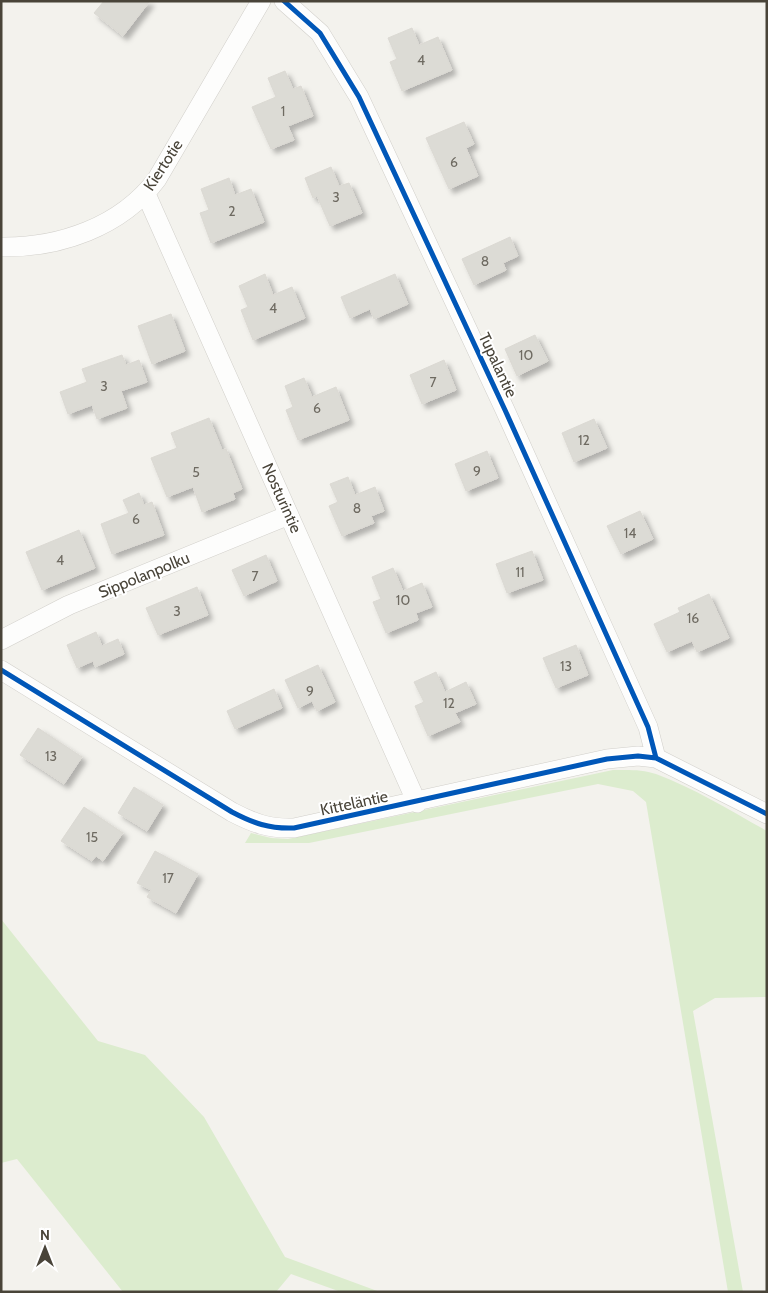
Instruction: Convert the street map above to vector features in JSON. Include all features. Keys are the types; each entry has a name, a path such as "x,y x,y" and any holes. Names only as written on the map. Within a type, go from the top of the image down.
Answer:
{"street":[{"name":"Kiertotie","path":"1,247 23,247 57,242 90,231 146,194 157,179 261,1"},
{"name":"Tupalantie","path":"284,1 320,33 359,97 505,410 648,727 656,758"},
{"name":"Nosturintie","path":"146,194 417,802"},
{"name":"Sippolanpolku","path":"1,640 69,605 289,515"},
{"name":"Kitteläntie","path":"1,670 232,812 258,825 276,829 294,828 417,802 607,759 638,756 656,758 767,814"}],"green space":[{"path":"613,770 651,772 698,793 767,831 767,997 715,998 693,1011 743,1292 728,1292 646,802 633,791 598,784 309,843 245,843 251,833 271,838 288,839"},
{"path":"1,919 98,1041 145,1055 204,1117 285,1257 380,1292 341,1292 291,1274 276,1292 123,1292 17,1159 1,1163"}],"building":[{"path":"104,1 150,1 123,36 94,13"},
{"path":"412,28 419,45 438,37 452,70 402,91 390,62 397,59 388,38"},
{"path":"285,71 293,89 301,86 313,116 288,126 294,140 271,149 252,107 276,97 268,78"},
{"path":"464,122 474,144 466,148 478,176 449,189 426,138"},
{"path":"331,167 339,186 349,183 362,213 330,226 317,196 313,198 305,178"},
{"path":"229,178 235,195 251,189 264,222 211,243 200,213 209,210 201,189"},
{"path":"510,237 518,256 503,263 506,270 474,285 462,259"},
{"path":"265,274 273,295 292,287 305,318 253,340 241,310 248,307 239,286"},
{"path":"395,274 408,304 374,319 370,309 350,318 341,297"},
{"path":"171,314 185,351 152,364 138,326"},
{"path":"535,335 548,361 517,376 505,349"},
{"path":"122,355 126,365 139,360 147,382 121,391 127,408 97,419 92,405 68,414 60,392 87,382 82,369"},
{"path":"444,360 456,390 422,404 410,375"},
{"path":"304,378 312,397 336,387 349,420 298,440 286,410 293,407 285,386"},
{"path":"209,418 222,450 226,449 242,489 233,493 235,499 202,512 193,487 167,497 151,458 177,448 171,433"},
{"path":"594,419 607,448 574,462 562,433"},
{"path":"487,451 498,478 466,491 455,464"},
{"path":"348,477 355,495 375,487 384,511 371,516 374,523 342,536 329,506 338,502 330,484"},
{"path":"139,493 144,505 152,502 164,535 112,554 101,524 129,513 123,500"},
{"path":"640,511 653,539 621,554 607,526"},
{"path":"79,530 95,568 42,590 26,552"},
{"path":"532,551 543,580 507,593 496,564"},
{"path":"266,555 277,581 244,596 232,570"},
{"path":"393,568 403,591 422,583 432,607 416,613 418,620 386,633 373,602 381,599 372,577"},
{"path":"197,587 208,615 158,635 146,608"},
{"path":"709,594 729,638 697,652 692,641 667,652 654,624 680,612 678,608"},
{"path":"96,632 102,646 118,639 124,654 95,667 93,661 77,668 67,645"},
{"path":"576,645 588,675 556,688 543,658"},
{"path":"318,665 335,702 317,711 312,701 298,708 285,680"},
{"path":"436,672 445,692 466,682 476,704 455,713 460,722 428,736 415,706 424,702 414,682"},
{"path":"274,689 282,708 235,729 227,711"},
{"path":"38,728 82,757 64,784 20,755"},
{"path":"134,787 163,805 147,831 118,813"},
{"path":"84,807 123,833 103,861 96,856 92,861 61,841"},
{"path":"155,851 198,874 176,913 147,897 151,890 137,883"}],"cycle path":[{"path":"284,1 320,33 359,97 505,410 648,727 656,758"},
{"path":"1,670 232,812 254,822 269,826 294,828 607,759 638,756 656,758 767,814"}]}
